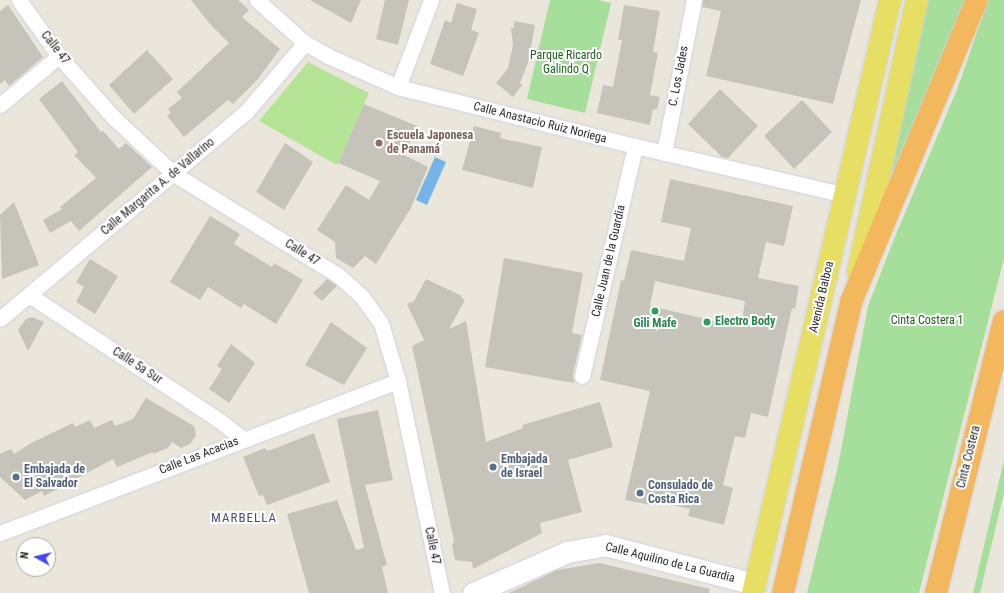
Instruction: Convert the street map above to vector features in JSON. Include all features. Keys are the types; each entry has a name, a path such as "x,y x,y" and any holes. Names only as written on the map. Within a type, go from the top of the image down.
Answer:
{"highway":[{"path":"783,593 851,302 977,0"},
{"name":"Cinta Costera","path":"936,593 1004,321"}],"main road":[{"name":"Avenida Balboa","path":"754,588 890,0"},
{"path":"851,302 918,0"}],"street":[{"name":"Calle 47","path":"19,0 59,56 113,117 174,174 339,276 362,297 381,323 398,381 442,593"},
{"name":"Calle Anastacio Ruiz Noriega","path":"257,0 305,43 328,56 398,87 635,146 845,195"},
{"path":"398,87 431,0"},
{"name":"C. Los Jades","path":"664,153 694,0"},
{"name":"Calle Margarita A. de Vallarino","path":"0,319 246,112 305,43"},
{"path":"0,105 59,56"},
{"name":"Calle Juan de la Guardia","path":"582,376 635,146"},
{"name":"Calle 5a Sur","path":"29,295 220,421 243,439"},
{"name":"Calle Las Acacias","path":"0,533 398,381"},
{"name":"Calle Aquilino de La Guardia","path":"473,593 567,552 605,545 754,588"}],"green space":[{"name":"Parque Ricardo Galindo Q","path":"550,0 598,0 611,3 585,113 527,99"},
{"path":"924,0 969,0 864,253"},
{"name":"Cinta Costera 1","path":"988,0 1004,0 1004,258 919,593 807,593 838,466 868,306 894,239 958,87"},
{"path":"308,62 369,93 337,165 259,121"},
{"path":"1004,460 1004,493 980,593 973,593"}],"water":[{"path":"435,157 446,162 427,205 416,200"}],"building":[{"path":"191,0 238,0 249,10 242,17 280,49 258,79 233,104 228,100 184,137 167,116 171,113 168,109 182,98 177,92 229,43 210,24"},
{"path":"310,0 361,0 351,23"},
{"path":"385,0 409,0 398,45 376,39"},
{"path":"703,0 861,0 833,104 706,76 721,11 702,7"},
{"path":"457,3 477,9 471,30 479,33 463,76 430,64 445,20 451,23"},
{"path":"8,5 43,57 9,86 5,80 0,84 0,11"},
{"path":"624,5 660,11 653,52 658,53 650,95 660,97 657,110 653,109 650,125 597,113 603,85 613,87 622,40 618,40"},
{"path":"514,21 535,25 528,63 520,83 522,85 513,97 496,83 508,68 513,45 511,28 514,28"},
{"path":"147,50 173,79 134,114 109,85"},
{"path":"62,81 101,132 103,131 119,149 126,143 152,167 79,231 71,221 50,233 43,220 62,209 60,207 96,178 74,155 78,152 39,99"},
{"path":"720,89 758,126 728,158 722,157 688,124"},
{"path":"802,100 832,132 794,169 764,136"},
{"path":"364,104 417,126 404,155 428,167 411,208 376,264 365,256 353,268 336,258 335,242 317,230 346,185 369,200 380,181 338,163"},
{"path":"474,126 501,133 500,138 542,147 533,188 462,170"},
{"path":"285,143 313,162 284,210 256,192"},
{"path":"670,179 793,206 784,246 766,242 758,278 799,286 795,309 792,308 768,417 751,413 745,438 735,436 723,485 733,488 724,525 688,516 690,509 652,500 651,505 625,500 650,391 600,380 621,280 624,281 631,250 684,261 691,228 661,222","holes":["655,281 745,301 741,327 650,306"]},
{"path":"14,202 39,265 2,279 0,215"},
{"path":"210,216 240,234 234,244 272,267 274,263 303,280 276,324 244,304 241,308 208,287 200,300 170,282"},
{"path":"504,258 583,273 572,333 582,335 573,374 574,383 485,367"},
{"path":"90,259 118,276 95,314 76,302 84,287 76,282"},
{"path":"327,279 337,286 322,301 313,293"},
{"path":"426,279 462,296 461,298 465,300 449,329 466,321 486,442 523,428 522,425 600,402 613,447 568,460 582,512 540,523 542,533 473,569 472,562 455,560 452,545 454,541 412,346 424,340 407,304 414,301"},
{"path":"32,317 44,322 28,351 18,330 26,319"},
{"path":"331,322 367,348 344,385 305,365"},
{"path":"231,344 255,363 229,403 209,389 222,369 217,366"},
{"path":"146,398 194,426 196,436 190,444 181,448 172,442 168,448 153,454 153,452 117,467 113,459 44,496 42,491 25,500 0,477 0,454 11,449 14,454 31,443 73,423 75,427 90,420 94,428 112,420 115,426 133,419"},
{"path":"378,410 393,480 365,485 387,565 382,567 388,593 309,593 287,514 337,500 356,550 364,548 337,419"},
{"path":"314,433 330,482 267,505 263,495 259,496 243,457 265,448 267,451 276,448"},
{"path":"599,563 710,589 709,593 509,593 557,570"}],"place":[{"name":"Escuela Japonesa de Panamá","path":"379,143"},
{"name":"Gili Mafe","path":"655,311"},
{"name":"Electro Body","path":"707,322"},
{"name":"Embajada de Israel","path":"493,467"},
{"name":"Embajada de El Salvador","path":"16,477"},
{"name":"Consulado de Costa Rica","path":"640,493"}],"district":[{"name":"MARBELLA","path":"244,518"}]}
